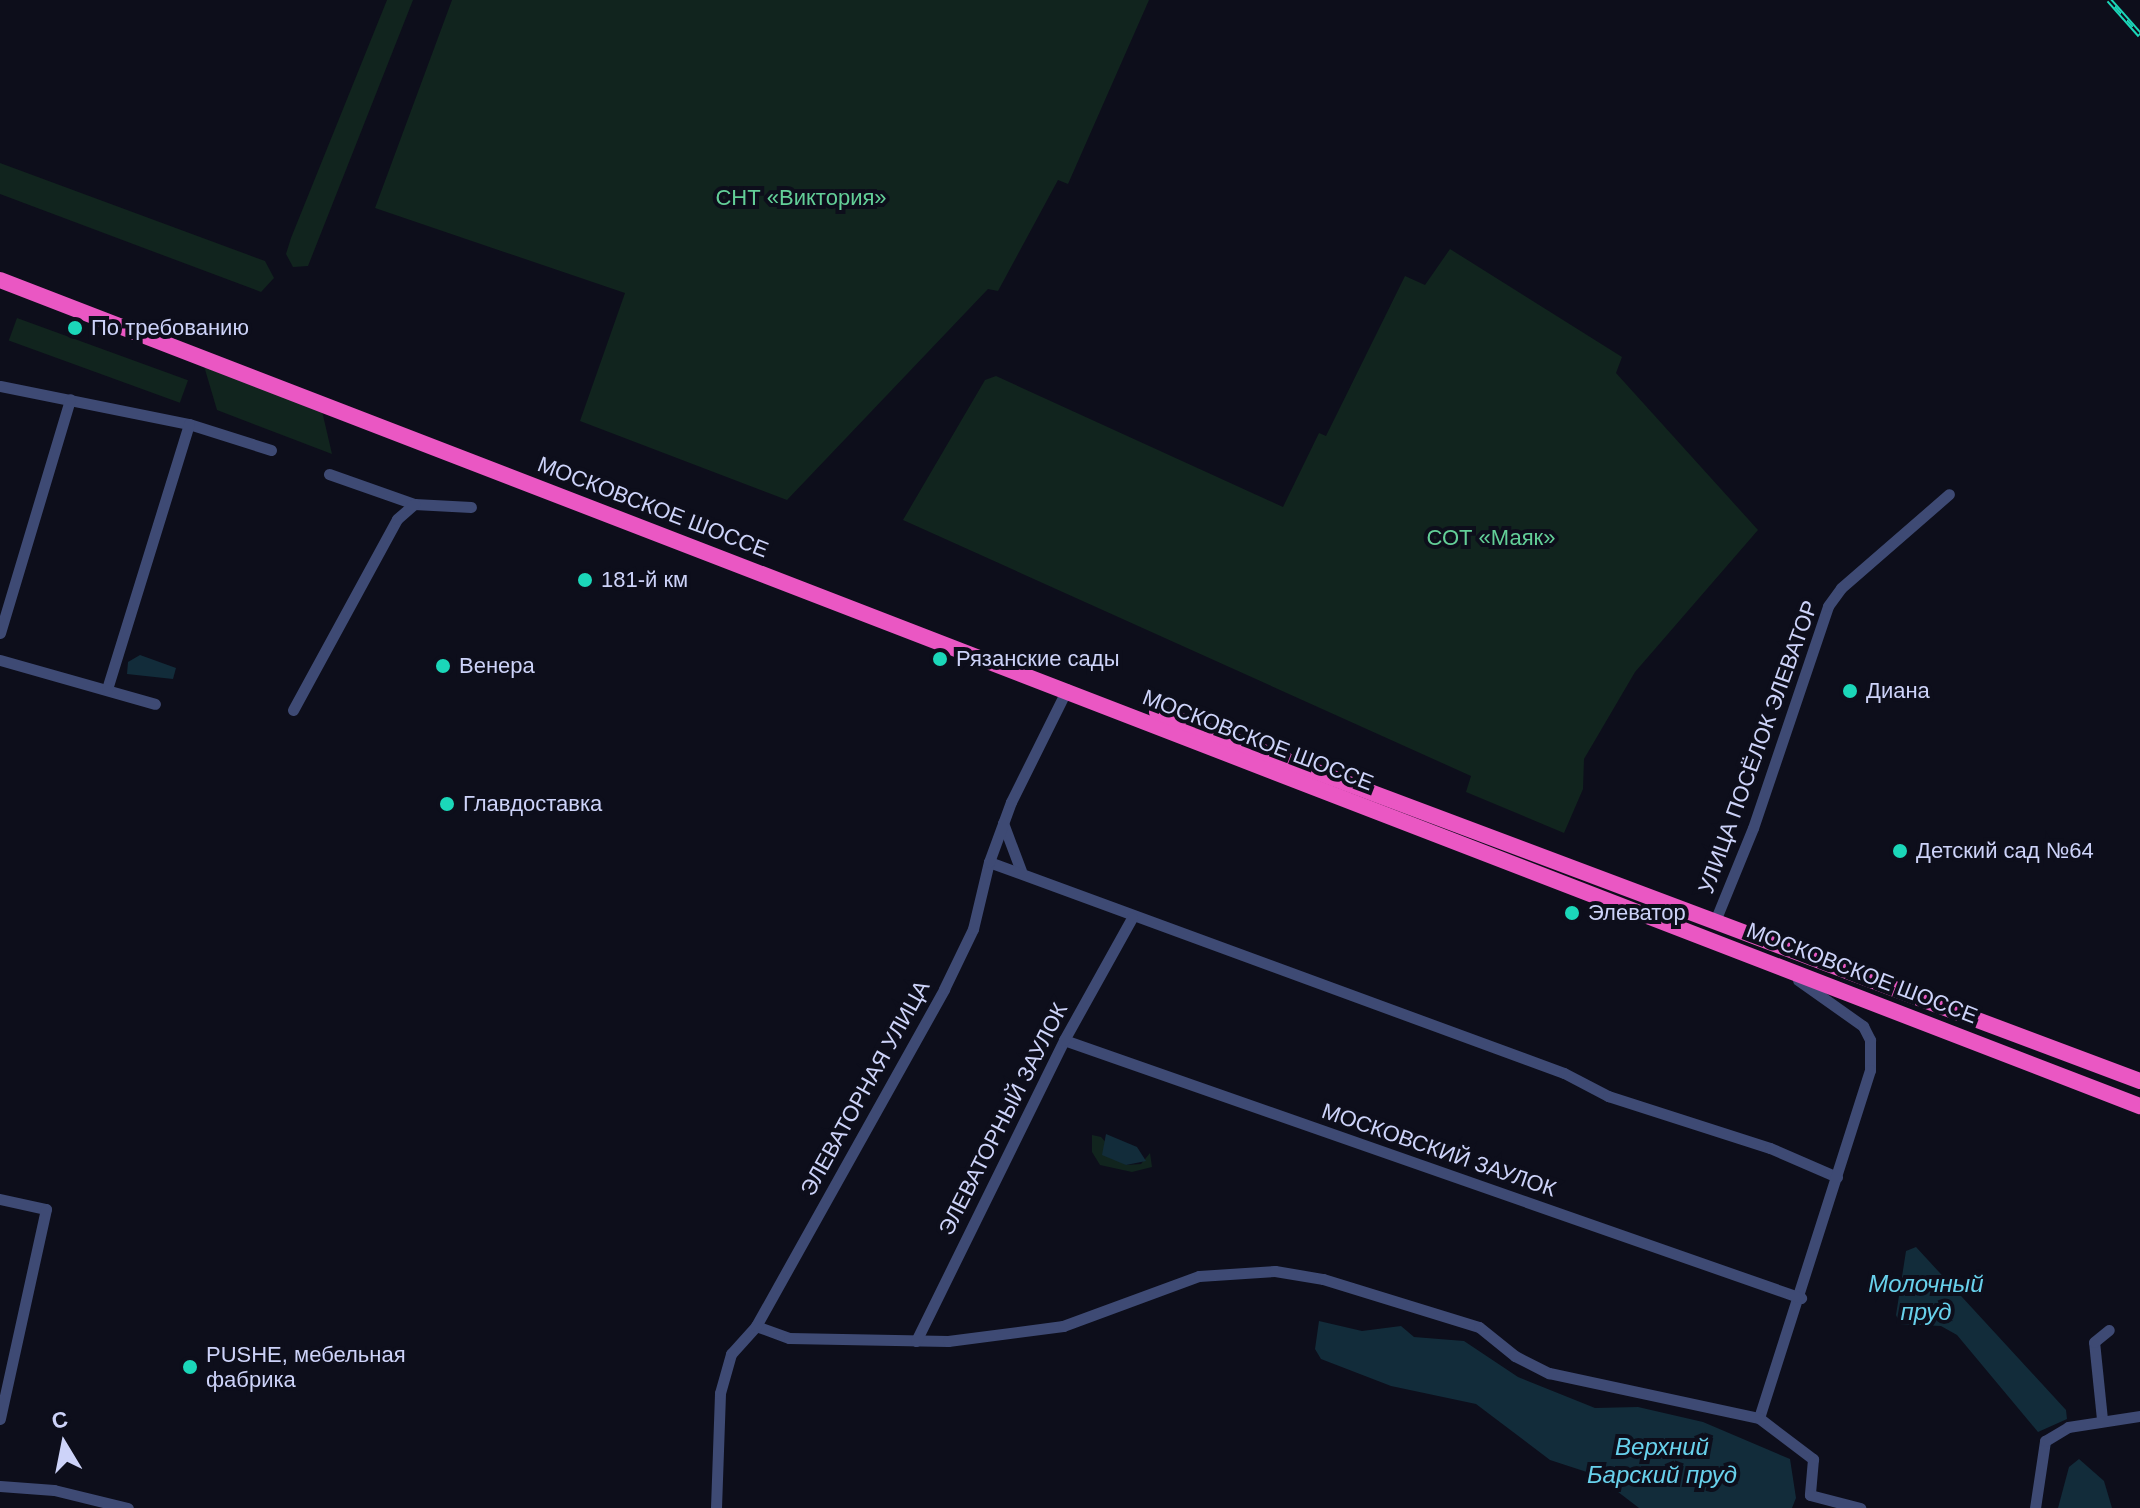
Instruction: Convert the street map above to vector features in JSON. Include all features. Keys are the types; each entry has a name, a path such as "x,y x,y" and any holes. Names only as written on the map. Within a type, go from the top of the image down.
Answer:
{"highway":[{"name":"МОСКОВСКОЕ ШОССЕ","path":"0,269 2140,1081"},
{"name":"МОСКОВСКОЕ ШОССЕ","path":"0,280 1067,689 2140,1106"}],"street":[{"path":"0,386 189,424 271,450"},
{"path":"0,633 70,399"},
{"path":"107,689 189,424"},
{"path":"329,474 414,504 471,507"},
{"name":"УЛИЦА ПОСЁЛОК ЭЛЕВАТОР","path":"1715,921 1753,828 1828,606 1841,588 1949,494"},
{"path":"293,710 397,519 414,504"},
{"path":"0,660 155,704"},
{"name":"ЭЛЕВАТОРНАЯ УЛИЦА","path":"716,1508 720,1393 731,1354 756,1326 944,989 973,929 989,862 1003,822 1067,689"},
{"path":"1003,822 1021,871"},
{"path":"989,862 1021,871 1132,918 1837,1177"},
{"name":"ЭЛЕВАТОРНЫЙ ЗАУЛОК","path":"916,1341 1064,1040 1132,918"},
{"path":"1759,1418 1801,1298 1870,1070 1870,1040 1863,1026 1763,958"},
{"name":"МОСКОВСКИЙ ЗАУЛОК","path":"1064,1040 1801,1298"},
{"path":"0,1199 46,1209 0,1419"},
{"path":"756,1326 789,1338 916,1341 1063,1326 1199,1276 1275,1271 1323,1279 1479,1327 1515,1356 1549,1373 1759,1418 1813,1459 1810,1495 1860,1508"},
{"path":"2102,1419 2094,1342 2109,1330"},
{"path":"2035,1508 2045,1441 2068,1427 2102,1419 2140,1416"},
{"path":"0,1486 54,1490 128,1508"}],"green space":[{"path":"387,0 413,0 308,266 293,267 286,254 291,238"},
{"name":"СНТ «Виктория»","path":"452,0 1149,0 1068,184 1058,180 998,291 988,289 787,500 580,421 625,293 375,208"},
{"path":"0,163 265,261 274,278 261,292 0,194"},
{"name":"СОТ «Маяк»","path":"1450,249 1622,357 1616,373 1758,530 1635,672 1584,759 1583,789 1564,833 1466,792 1471,776 903,520 985,380 996,376 1283,507 1319,433 1326,436 1405,276 1425,285"},
{"path":"17,318 188,380 180,403 9,341"},
{"path":"204,366 322,411 332,454 217,410"},
{"path":"1092,1135 1101,1137 1126,1165 1141,1164 1150,1153 1152,1167 1132,1172 1100,1165 1092,1152"}],"water":[{"path":"140,655 176,668 173,679 127,674 128,662"},
{"path":"1106,1134 1137,1147 1146,1161 1126,1165 1102,1155"},
{"name":"Молочный пруд","path":"1916,1247 2066,1410 2067,1419 2038,1432 1957,1335 1941,1326 1900,1324 1896,1315 1906,1251"},
{"name":"Верхний Барский пруд","path":"1319,1321 1362,1331 1401,1326 1414,1337 1464,1341 1518,1377 1595,1408 1638,1407 1703,1422 1790,1459 1796,1498 1792,1508 1639,1508 1596,1475 1550,1460 1476,1404 1391,1386 1321,1359 1315,1349"},
{"path":"2079,1459 2104,1481 2112,1508 2058,1508 2069,1467"}],"railway":[{"path":"2109,0 2140,35"}],"place":[{"name":"По требованию","path":"75,328"},
{"name":"181-й км","path":"585,580"},
{"name":"Рязанские сады","path":"940,659"},
{"name":"Венера","path":"443,666"},
{"name":"Диана","path":"1850,691"},
{"name":"Главдоставка","path":"447,804"},
{"name":"Детский сад №64","path":"1900,851"},
{"name":"Элеватор","path":"1572,913"},
{"name":"PUSHE, мебельная фабрика","path":"190,1367"}]}
